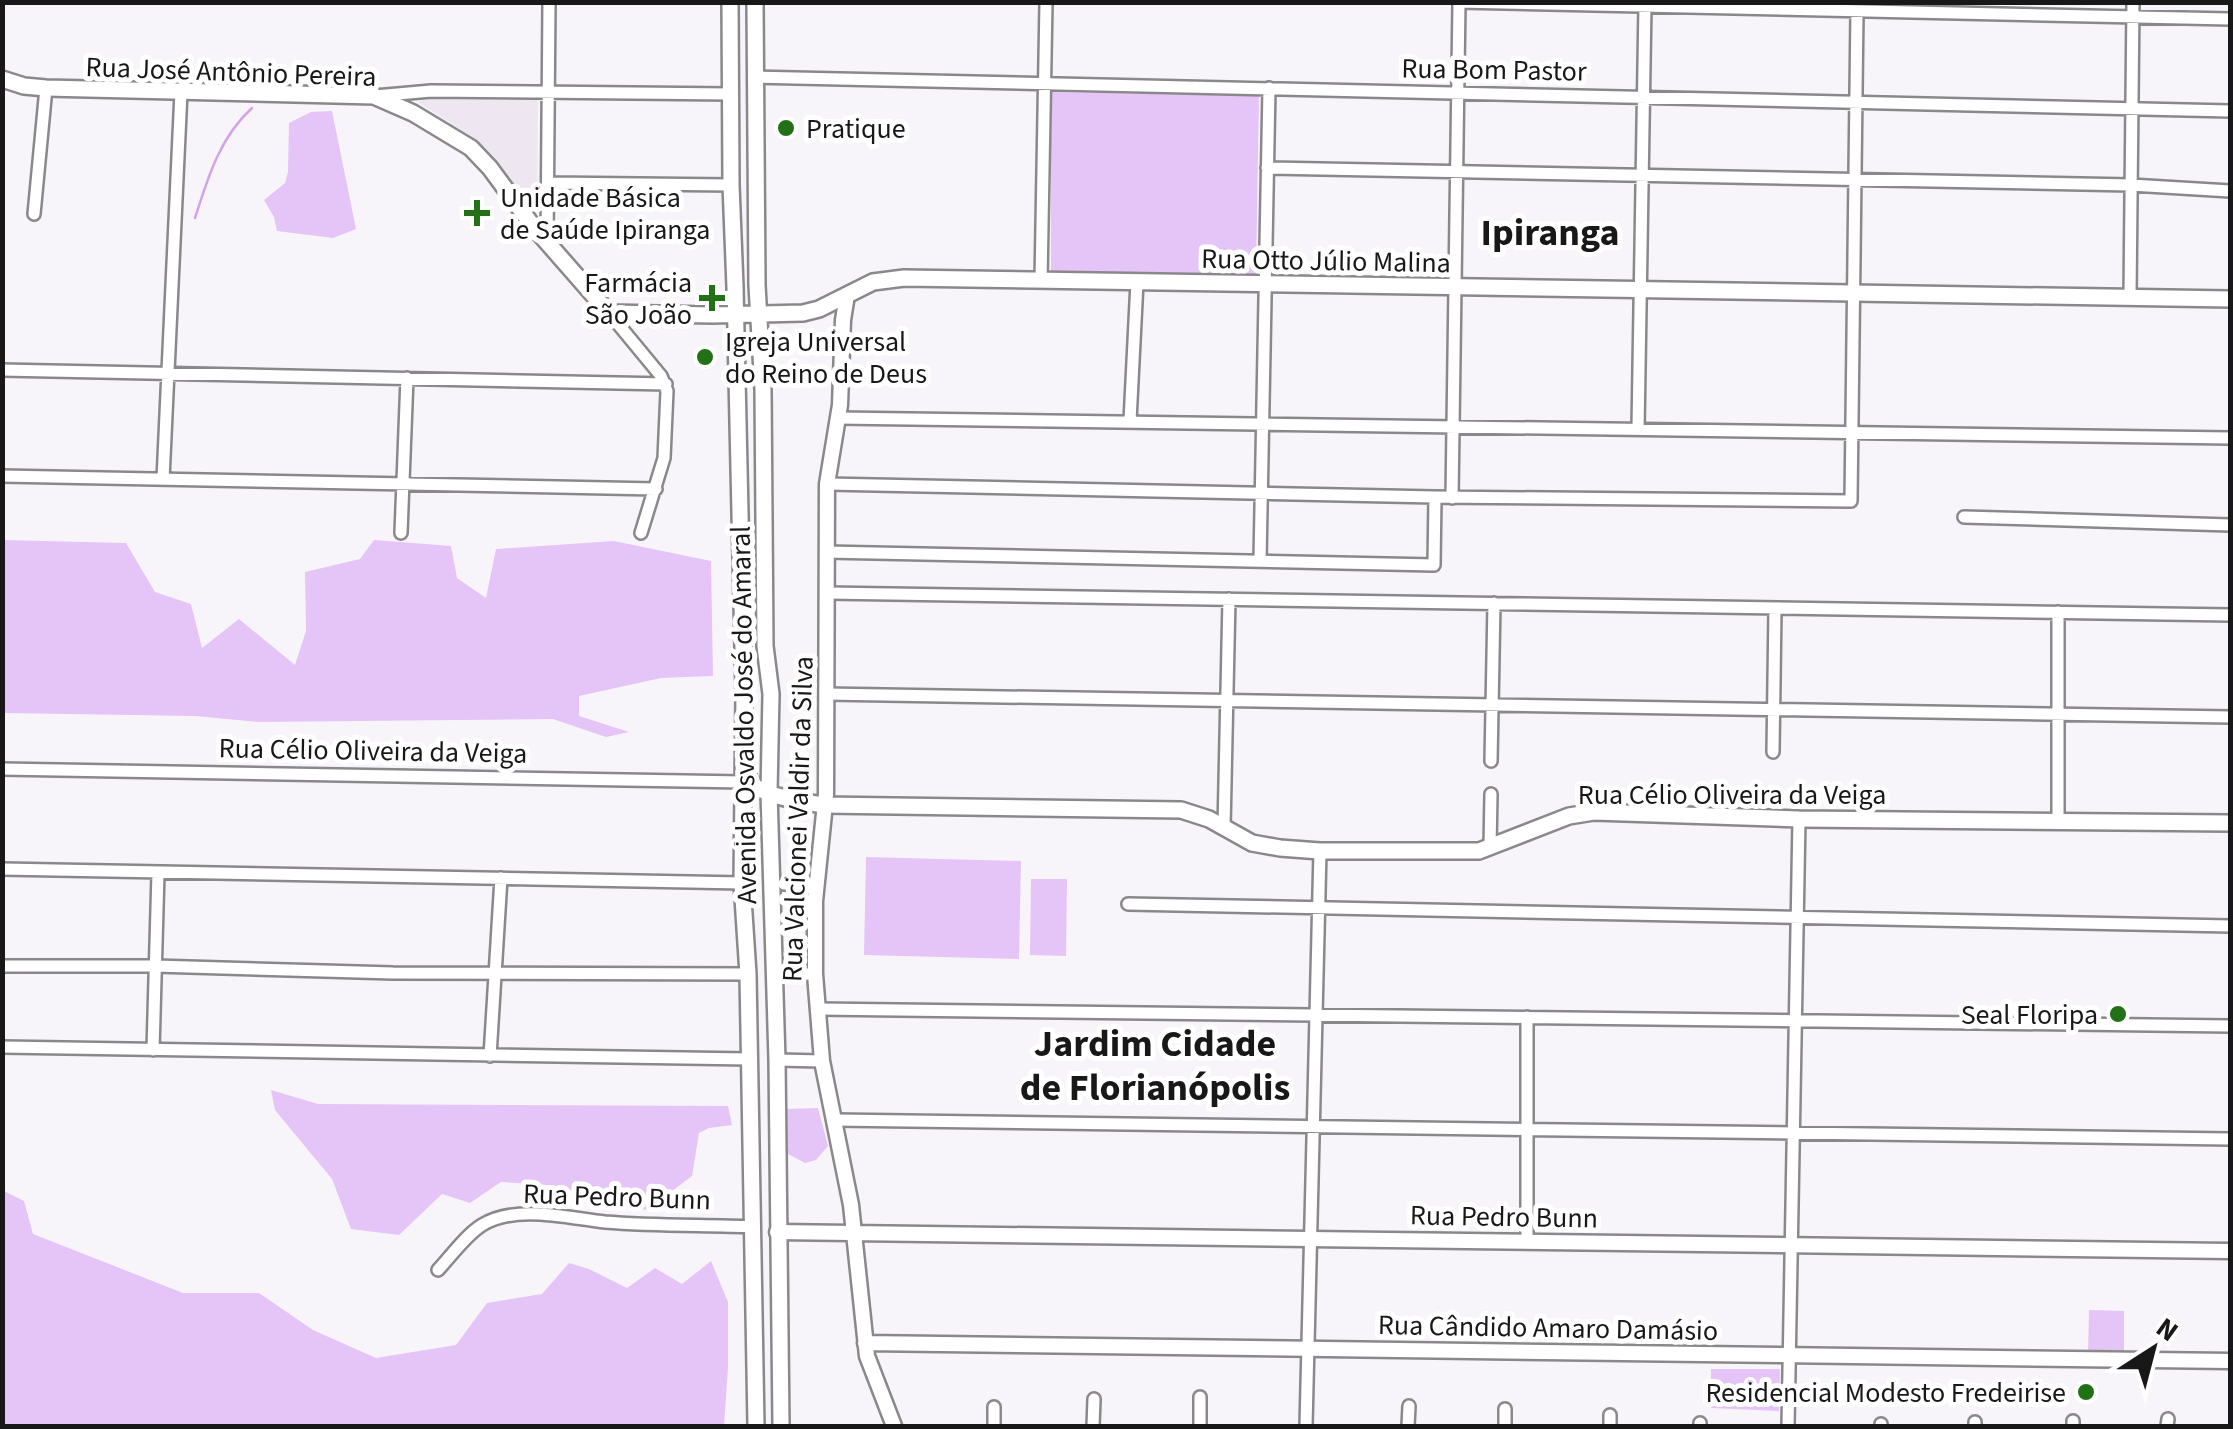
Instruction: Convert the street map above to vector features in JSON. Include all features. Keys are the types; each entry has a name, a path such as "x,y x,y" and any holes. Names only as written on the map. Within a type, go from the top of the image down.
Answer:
{"main road":[{"name":"Avenida Osvaldo José do Amaral","path":"755,2 781,1426"},
{"path":"730,3 737,68 756,76"},
{"name":"Avenida Osvaldo José do Amaral","path":"730,3 744,747 742,883 748,974 756,1426"},
{"name":"Rua José Antônio Pereira","path":"2,79 46,88 374,96 414,113 471,148 609,313"},
{"name":"Rua Otto Júlio Malina","path":"609,313 803,313 865,284 891,278 2230,299"},
{"path":"741,595 751,588 756,590 759,632 765,646"},
{"path":"744,747 750,780 768,793"},
{"name":"Rua Célio Oliveira da Veiga","path":"768,793 823,806 1181,810 1201,815 1252,843 1320,852 1490,848 1583,812 1799,819 2230,823"},
{"path":"742,883 752,934 764,938 772,925"}],"street":[{"path":"547,243 549,2"},
{"path":"718,2 730,3"},
{"path":"1041,281 1046,2"},
{"path":"1452,498 1459,2 2230,19"},
{"path":"2130,298 2133,2"},
{"path":"1638,429 1645,4"},
{"path":"827,484 1434,498 1851,501 1857,11"},
{"name":"Rua Bom Pastor","path":"756,76 2230,111"},
{"path":"34,214 46,88"},
{"path":"1260,561 1269,88"},
{"path":"374,96 412,91 731,94"},
{"path":"163,479 181,92"},
{"path":"1267,168 2131,184 2230,191"},
{"path":"548,183 731,184"},
{"path":"1130,421 1137,282"},
{"name":"Rua Valcionei Valdir da Silva","path":"847,294 838,418 827,484 826,794 816,884 815,974 822,1061 849,1192 865,1343 870,1367 894,1426"},
{"path":"609,313 666,384 666,446 641,533"},
{"path":"2,370 666,384"},
{"path":"401,533 407,378"},
{"path":"838,418 2230,438"},
{"path":"2,476 656,488"},
{"path":"826,552 1434,565 1434,498"},
{"path":"1964,517 2230,525"},
{"path":"827,592 2230,615"},
{"path":"1224,828 1228,599"},
{"path":"1491,761 1494,603"},
{"path":"1772,752 1775,608"},
{"path":"2058,612 2058,822"},
{"path":"826,694 2230,717"},
{"name":"Rua Célio Oliveira da Veiga","path":"2,769 743,782"},
{"path":"1490,848 1491,794"},
{"path":"1788,1426 1799,819"},
{"path":"1306,1426 1320,852"},
{"path":"2,869 742,883"},
{"path":"153,1050 158,873"},
{"path":"490,1056 501,878"},
{"path":"784,884 816,884"},
{"path":"1128,904 2230,926"},
{"path":"2,966 748,974"},
{"path":"787,974 815,974"},
{"path":"818,1009 2230,1026"},
{"path":"1526,1242 1527,1017"},
{"path":"2,1047 749,1060"},
{"path":"777,1060 822,1061"},
{"path":"835,1120 2230,1139"},
{"name":"Rua Pedro Bunn","path":"438,1270 480,1226 519,1215 753,1227"},
{"name":"Rua Pedro Bunn","path":"777,1232 2230,1251"},
{"name":"Rua Cândido Amaro Damásio","path":"865,1343 2230,1361"},
{"path":"1200,1397 1200,1426"},
{"path":"1094,1399 1094,1426"},
{"path":"1408,1406 1408,1426"},
{"path":"994,1408 994,1426"},
{"path":"1505,1409 1505,1426"}],"shaded area":[{"path":"1051,92 1259,96 1256,276 1051,272"},
{"path":"420,98 538,100 537,208 530,212 472,137 419,103"},
{"path":"332,111 356,229 333,238 277,231 264,200 285,183 289,123 311,112"},
{"path":"3,540 126,543 155,592 191,604 202,648 239,619 295,665 306,631 305,572 360,559 374,540 451,546 457,578 486,598 496,549 614,541 711,561 713,676 661,678 579,696 579,716 629,732 606,737 553,719 259,722 195,716 3,713"},
{"path":"866,857 1021,861 1019,959 864,955"},
{"path":"1031,879 1067,879 1066,956 1030,955"},
{"path":"271,1090 318,1104 728,1106 732,1125 699,1133 692,1176 647,1210 580,1195 562,1186 501,1182 470,1203 442,1194 399,1235 351,1229 332,1179 275,1110"},
{"path":"818,1108 828,1146 816,1160 805,1163 788,1154 784,1109"},
{"path":"4,1191 24,1201 33,1234 183,1293 259,1293 313,1330 376,1358 456,1345 487,1303 542,1294 569,1263 627,1288 655,1268 682,1284 711,1261 728,1302 724,1426 3,1426"},
{"path":"2089,1310 2124,1311 2124,1356 2088,1356"},
{"path":"1711,1369 1780,1369 1779,1411 1711,1408"}],"waterway":[{"path":"195,218 223,145 252,108"}],"place":[{"name":"Pratique","path":"786,128"},
{"name":"Unidade Básica de Saúde Ipiranga","path":"477,213"},
{"name":"Farmácia São João","path":"712,298"},
{"name":"Igreja Universal do Reino de Deus","path":"705,357"},
{"name":"Seal Floripa","path":"2118,1014"},
{"name":"Residencial Modesto Fredeirise","path":"2086,1392"}],"district":[{"name":"Ipiranga","path":"1550,232"},
{"name":"Jardim Cidade de Florianópolis","path":"1155,1065"}]}
